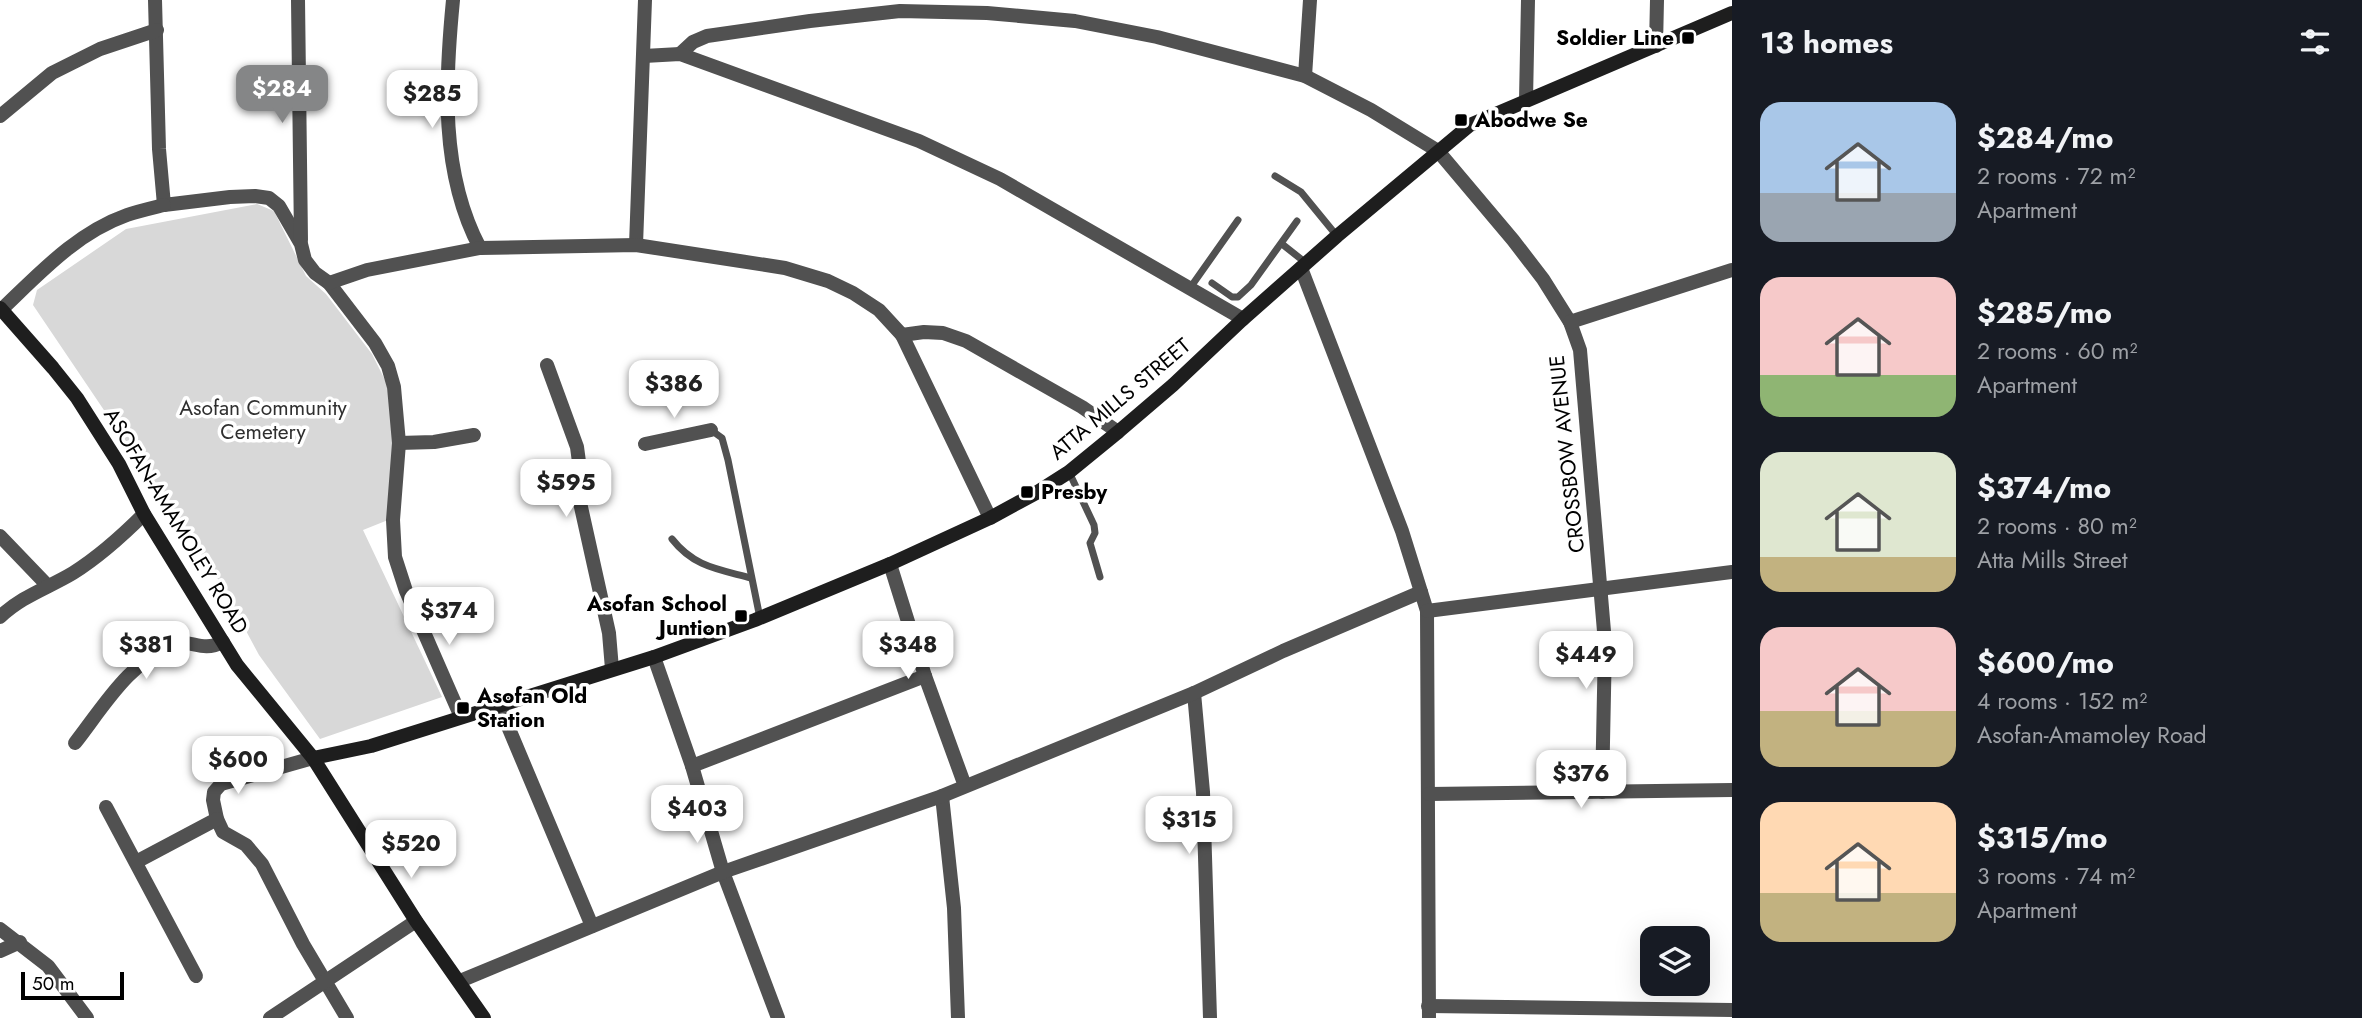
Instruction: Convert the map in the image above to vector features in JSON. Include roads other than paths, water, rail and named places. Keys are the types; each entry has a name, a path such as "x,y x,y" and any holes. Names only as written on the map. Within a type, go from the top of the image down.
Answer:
{"main road":[{"name":"ATTA MILLS STREET","path":"313,758 371,746 654,657 760,618 890,564 1037,493 1069,472 1118,432 1337,236 1470,125 1732,13"},
{"name":"ASOFAN-AMAMOLEY ROAD","path":"1,309 77,398 119,464 144,514 223,642 253,685 313,758 416,920 484,1018"}],"street":[{"path":"155,0 159,149 164,205"},
{"path":"298,0 301,244 305,260 314,273 329,283 375,342 388,366 394,387 399,443 393,520 395,557 406,591 461,717"},
{"path":"453,0 446,70 448,119 456,178 469,227 480,248"},
{"path":"636,245 645,0"},
{"path":"1305,76 1310,0"},
{"path":"1526,100 1528,0"},
{"path":"1656,46 1657,0"},
{"name":"CROSSBOW AVENUE","path":"680,54 693,42 707,36 900,11 987,13 1075,21 1157,37 1305,76 1371,110 1438,151 1543,279 1570,322 1580,350 1605,643 1602,792"},
{"path":"0,116 52,73 100,48 157,30"},
{"path":"644,56 680,54 919,141 1000,179 1243,319"},
{"path":"1,309 62,252 84,237 125,216 164,205 255,195 268,198 279,206 301,244"},
{"path":"329,283 366,270 480,248 636,245 785,268 828,281 879,310 902,335 989,518"},
{"path":"1304,266 1402,531 1427,611 1428,1012 1619,1014 1732,1010"},
{"path":"1570,322 1732,270"},
{"path":"902,335 943,333 967,341 1082,407 1118,432"},
{"path":"547,365 577,447 577,489 609,633 612,669"},
{"path":"645,444 710,430"},
{"path":"399,443 434,442 474,435"},
{"path":"0,617 23,598 91,561 144,514"},
{"path":"0,536 48,586"},
{"path":"890,564 925,676 965,786"},
{"path":"1427,611 1732,572"},
{"path":"460,981 723,872 942,796 1194,693 1283,651 1421,592"},
{"path":"75,743 127,675 139,664 176,644 212,648 223,642"},
{"path":"654,657 692,766 723,872 778,1018"},
{"path":"692,766 925,676"},
{"path":"1194,693 1203,792 1210,1018"},
{"path":"499,705 592,926"},
{"path":"313,758 221,784 214,792 213,800 223,832 246,845 262,864 347,1018"},
{"path":"1429,794 1732,790"},
{"path":"942,796 954,908 958,1018"},
{"path":"106,807 196,976"},
{"path":"136,862 217,819"},
{"path":"270,1018 416,920"},
{"path":"0,929 20,942 48,967 87,1018"},
{"path":"0,951 20,942"}],"lane":[{"path":"1275,176 1301,192 1337,236"},
{"path":"1190,289 1238,220"},
{"path":"1212,283 1232,297 1238,297 1251,285 1297,221"},
{"path":"1282,244 1304,266"},
{"path":"1251,285 1267,298"},
{"path":"710,430 722,438 728,460 760,618"},
{"path":"1069,472 1094,526 1095,533 1090,543 1100,577"},
{"path":"672,539 683,553 698,564 751,578"}],"place":[{"name":"Soldier Line","path":"1688,38"},
{"name":"Abodwe Se","path":"1461,120"},
{"name":"Presby","path":"1027,492"},
{"name":"Asofan School Juntion","path":"741,616"},
{"name":"Asofan Old Station","path":"463,708"}],"park label":[{"name":"Asofan Community Cemetery","path":"263,420"}]}
